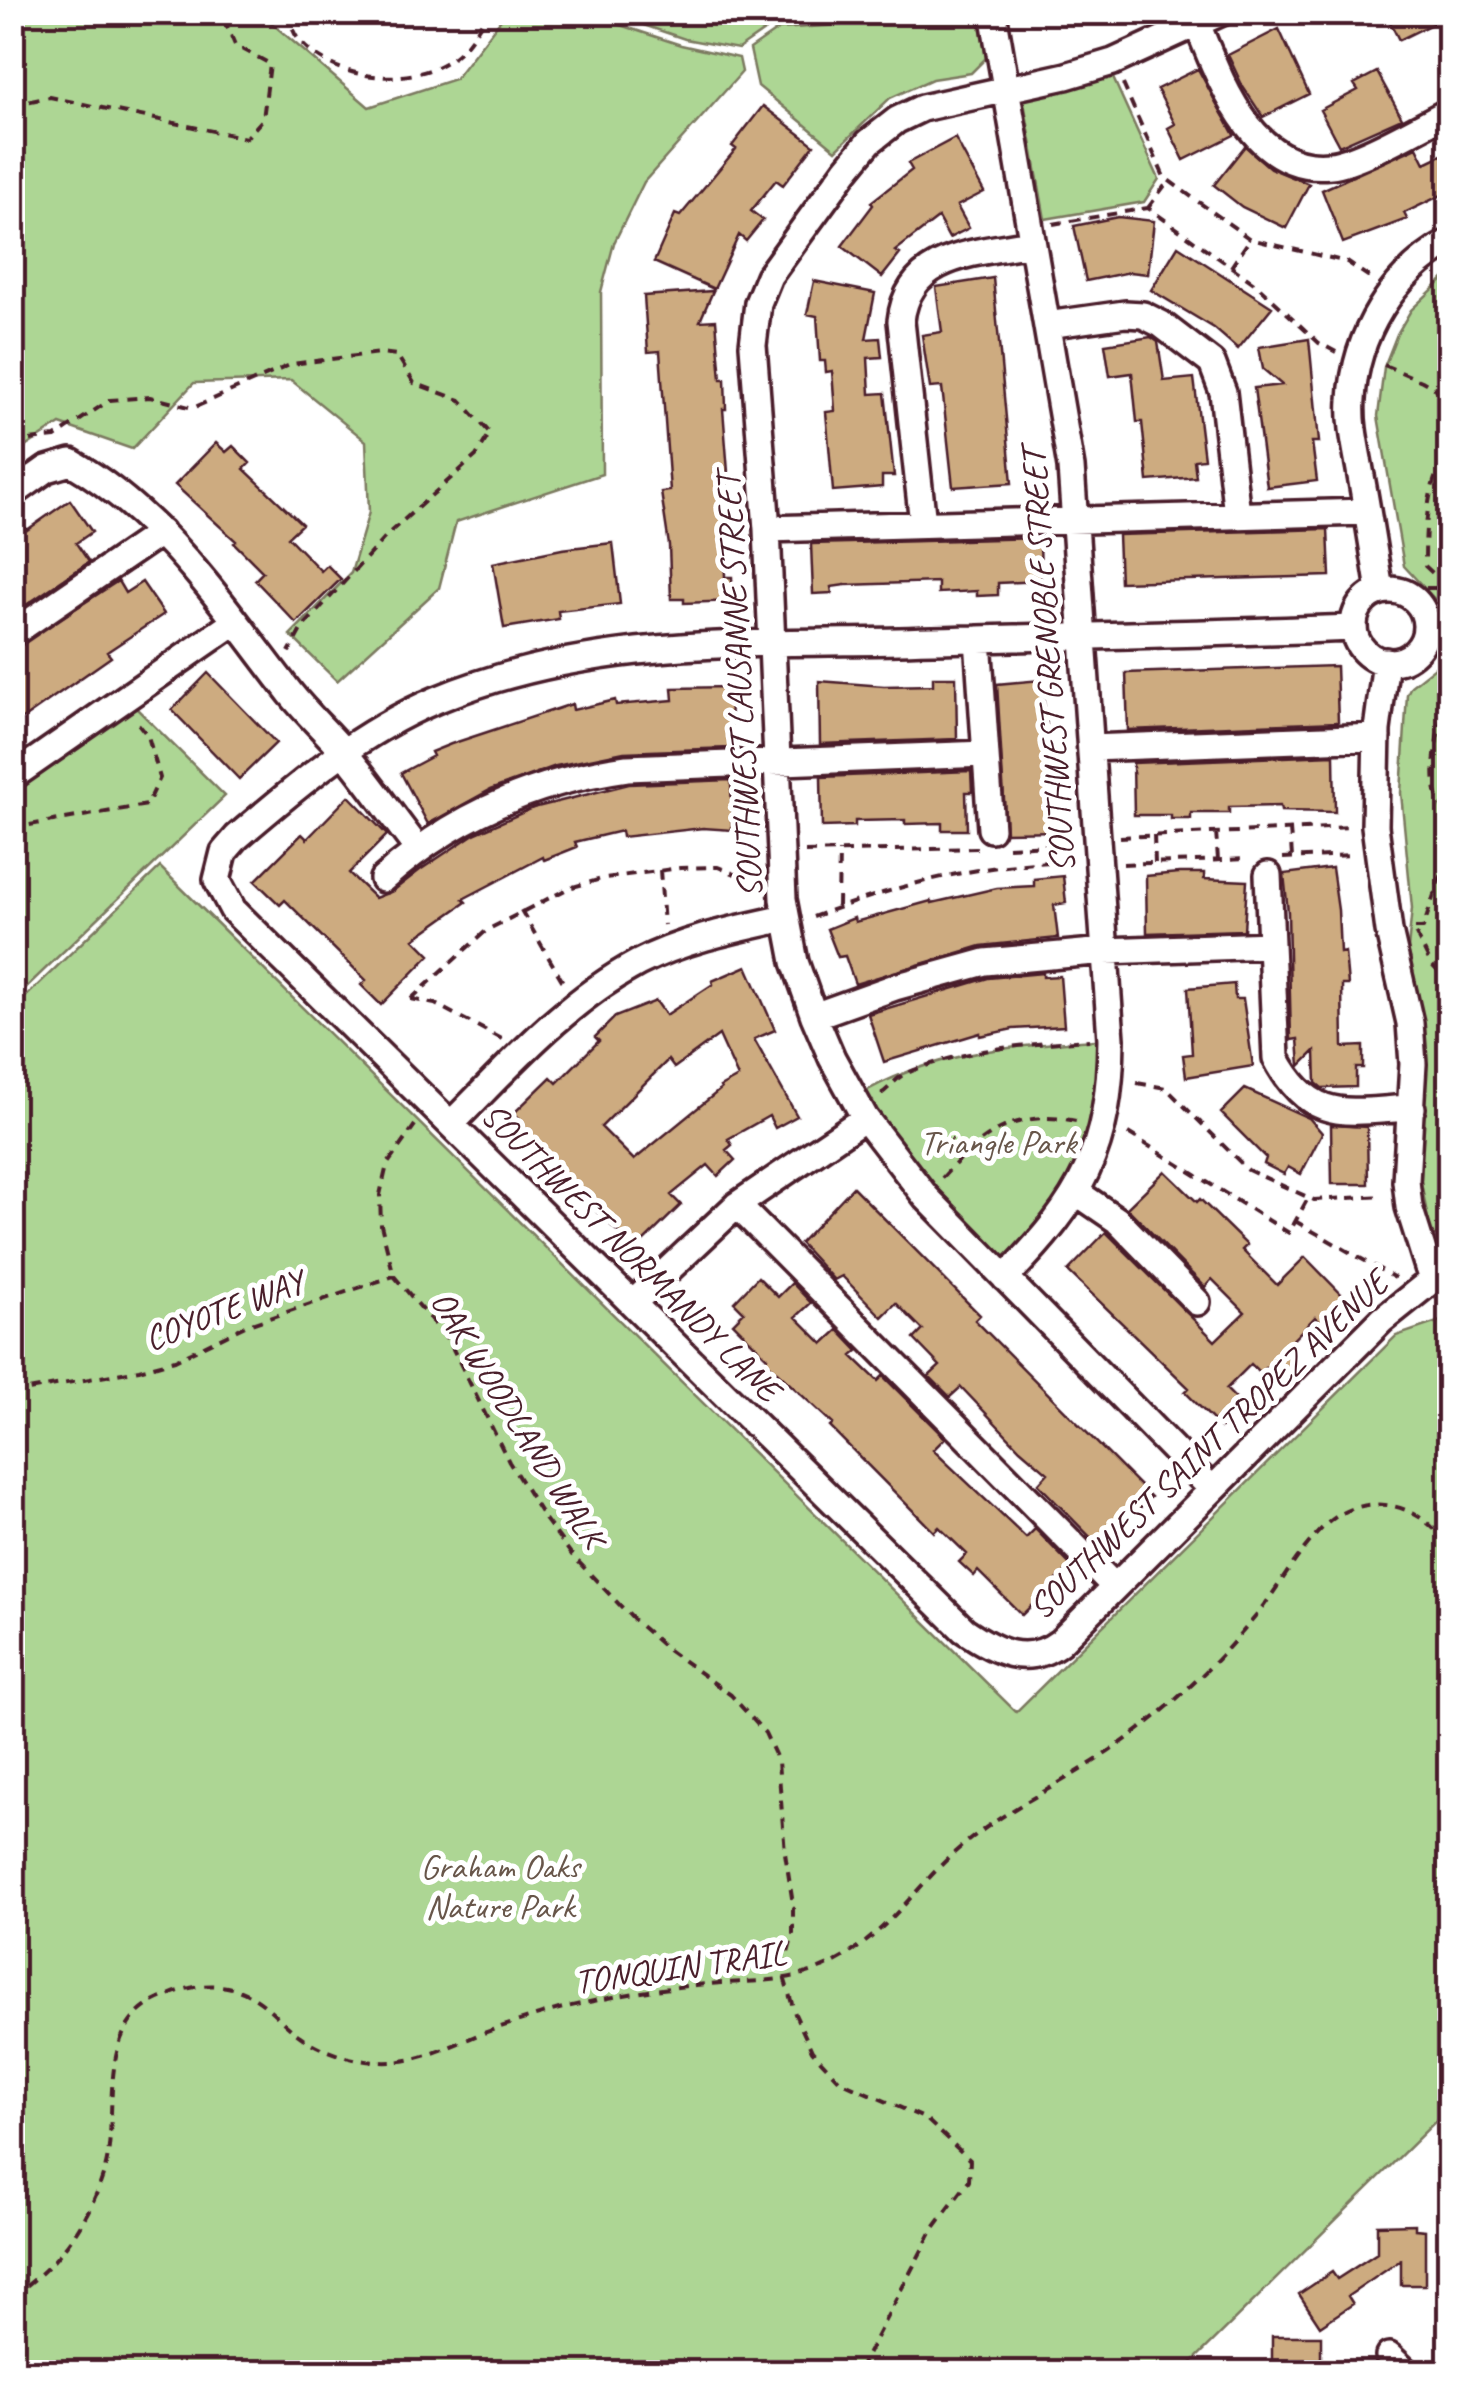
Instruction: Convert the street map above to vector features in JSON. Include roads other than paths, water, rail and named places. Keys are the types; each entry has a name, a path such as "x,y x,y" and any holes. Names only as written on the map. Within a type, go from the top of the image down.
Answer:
{"street":[{"name":"SOUTHWEST GRENOBLE STREET","path":"993,12 1072,467 1091,748 1085,841 1100,866 1111,1050 1104,1127 1096,1153 1076,1192 1042,1241 1005,1278"},
{"name":"SOUTHWEST LAUSANNE STREET","path":"1212,1488 926,1197 865,1118 814,1016 795,962 780,856 767,529 753,345 758,302 769,276 869,142 922,108 1113,62 1222,12"},
{"path":"1197,24 1227,97 1246,126 1292,159 1330,166 1450,112"},
{"path":"923,524 901,321 903,301 940,260 1030,236"},
{"path":"1380,591 1351,402 1369,330 1392,292 1414,268 1450,242"},
{"path":"1047,325 1143,314 1212,363 1223,392 1237,515"},
{"path":"12,494 47,470 72,462 106,482 161,532 342,751 416,848"},
{"path":"767,529 1368,512"},
{"path":"12,634 161,532"},
{"path":"1395,670 1362,648 1354,628 1358,607 1380,591 1396,590 1416,602 1438,630 1395,670 1377,737 1375,826 1389,932 1410,1023 1412,1108 1406,1181 1409,1207 1441,1277"},
{"path":"12,777 235,622"},
{"path":"342,751 376,729 436,700 503,676 577,657 663,648 1354,628"},
{"path":"978,639 996,841"},
{"path":"1091,748 1377,737"},
{"name":"SOUTHWEST NORMANDY LANE","path":"342,751 224,852 217,880 233,910 964,1630 990,1648 1011,1656"},
{"path":"383,878 416,848 487,807 577,775 628,768 986,754"},
{"path":"1266,864 1276,1058 1282,1071 1319,1108 1412,1108"},
{"path":"451,1124 576,1003 638,963 709,935 786,918"},
{"path":"814,1016 911,982 985,962 1105,951 1270,945"},
{"path":"633,1303 737,1205 865,1118"},
{"path":"1076,1192 1117,1220 1197,1302"},
{"path":"737,1205 1114,1586"},
{"name":"SOUTHWEST SAINT TROPEZ AVENUE","path":"1011,1656 1049,1650 1382,1320 1441,1277"}],"park label":[{"name":"Triangle Park","path":"998,1142"},
{"name":"Graham Oaks Nature Park","path":"500,1886"}]}
